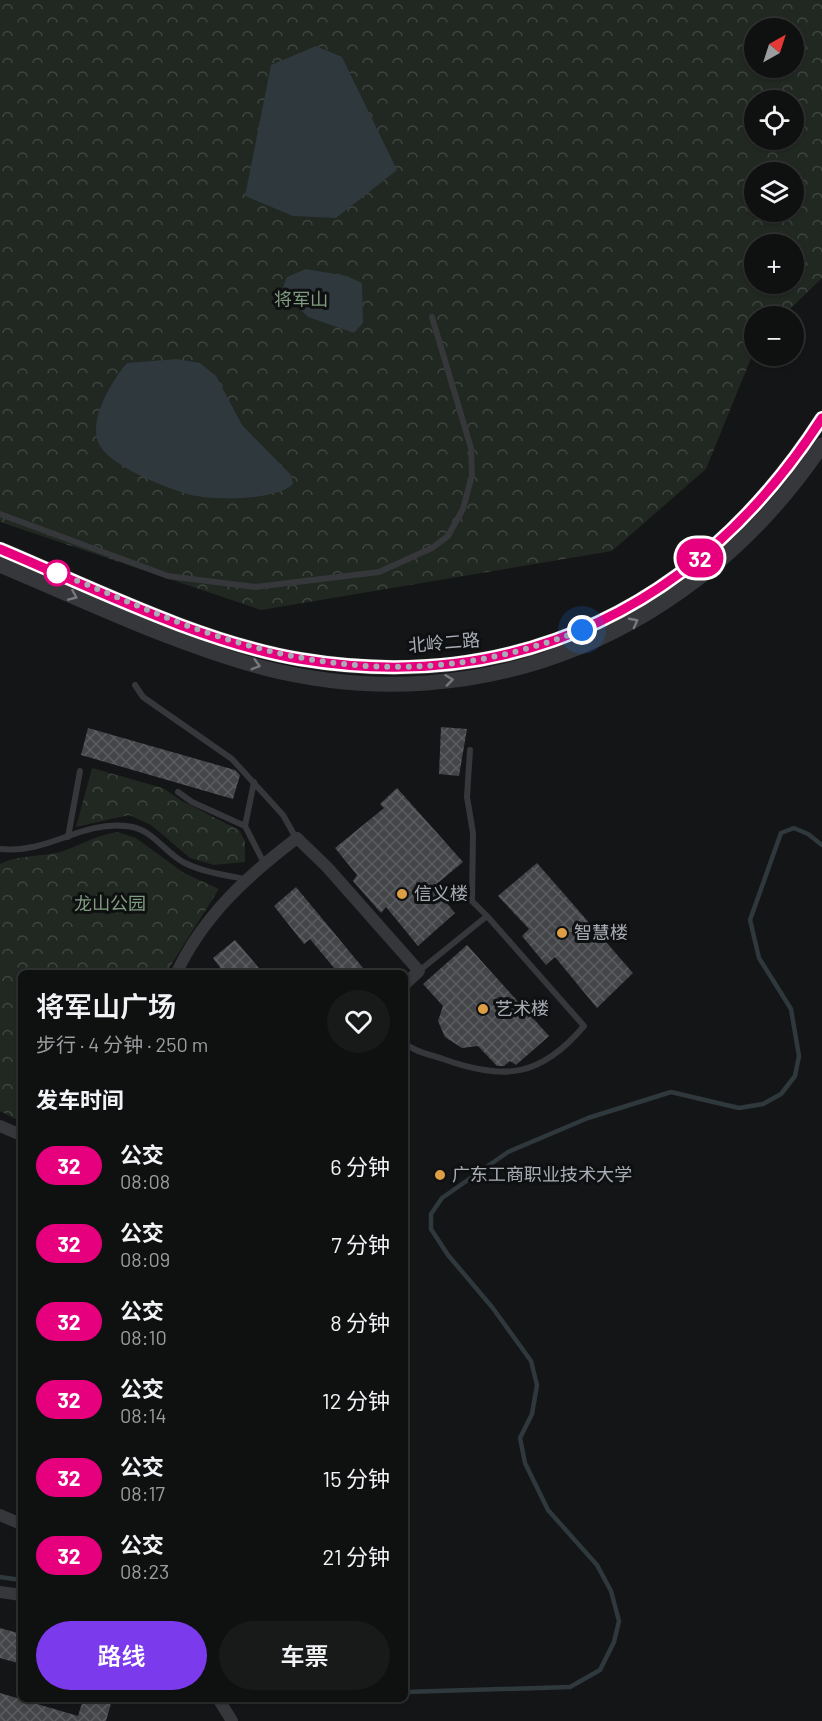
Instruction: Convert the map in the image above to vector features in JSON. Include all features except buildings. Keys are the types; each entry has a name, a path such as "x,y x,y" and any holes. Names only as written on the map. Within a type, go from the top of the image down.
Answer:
{"street":[{"name":"北岭二路","path":"0,549 178,622 289,657 345,664 395,666 457,664 489,659 521,652 582,630 642,599 672,579 731,531 768,493 822,418"},
{"name":"北岭二路","path":"0,565 186,642 264,668 297,675 368,683 399,684 460,679 519,667 563,654 653,611 719,564 791,489 822,445"},
{"path":"178,970 187,951 225,899 245,879 297,838 327,867 419,971 408,981"},
{"path":"0,1126 18,1134"},
{"path":"0,1515 18,1523"},
{"path":"0,1592 18,1595"},
{"path":"220,1702 232,1721"}],"lane":[{"path":"0,514 168,576 255,587 379,572 432,548 448,536 463,509 472,475 471,448 432,317"},
{"path":"135,685 143,697 232,759 283,815 297,838"},
{"path":"408,1044 448,1060 507,1073 541,1063 564,1050 584,1026 472,901 473,833 467,797 470,750"},
{"path":"68,837 80,771"},
{"path":"245,826 254,782"},
{"path":"178,792 192,802 245,826 264,863"},
{"path":"0,849 30,850 103,826 140,828 182,861 210,873 245,879"},
{"path":"419,971 487,916"}],"green space":[{"name":"将军山","path":"0,0 822,0 822,278 793,306 744,306 744,366 748,366 706,469 612,551 261,610 0,522"},
{"path":"92,768 163,788 182,801 239,830 245,841 245,862 214,865 190,858 151,825 129,815 76,827"},
{"name":"龙山公园","path":"118,832 136,838 184,873 219,889 168,970 18,970 18,1120 0,1111 0,864 14,859 60,852"}],"shaded area":[{"path":"316,46 342,57 397,170 336,218 293,216 245,196 271,65"},
{"path":"306,269 347,276 362,283 363,323 354,333 308,317 282,290 287,277"},
{"path":"177,359 200,363 216,376 242,425 291,475 293,484 285,490 272,494 242,498 197,496 177,491 127,469 107,454 100,446 97,437 98,414 108,391 121,371 127,363"}],"waterway":[{"path":"408,1692 570,1687 600,1670 614,1642 619,1621 611,1591 597,1565 548,1510 525,1463 520,1438 532,1414 537,1385 531,1361 492,1307 448,1255 431,1229 431,1214 442,1198 508,1152 588,1118 671,1092 739,1108 763,1104 781,1094 795,1076 799,1056 791,1009 759,958 750,920 781,833 794,828 808,834 822,845"},
{"path":"0,1577 18,1580"}],"bus line":[{"name":"32","path":"0,549 227,640 298,658 345,664 395,666 457,664 489,659 521,652 582,630 642,599 682,572 731,531 768,493 822,418"}],"place":[{"name":"信义楼","path":"402,894"},
{"name":"智慧楼","path":"562,933"},
{"name":"艺术楼","path":"483,1009"},
{"name":"广东工商职业技术大学","path":"440,1175"}],"route":[{"path":"57,573 227,640 298,658 345,664 428,666 457,664 521,652 582,630"}]}
